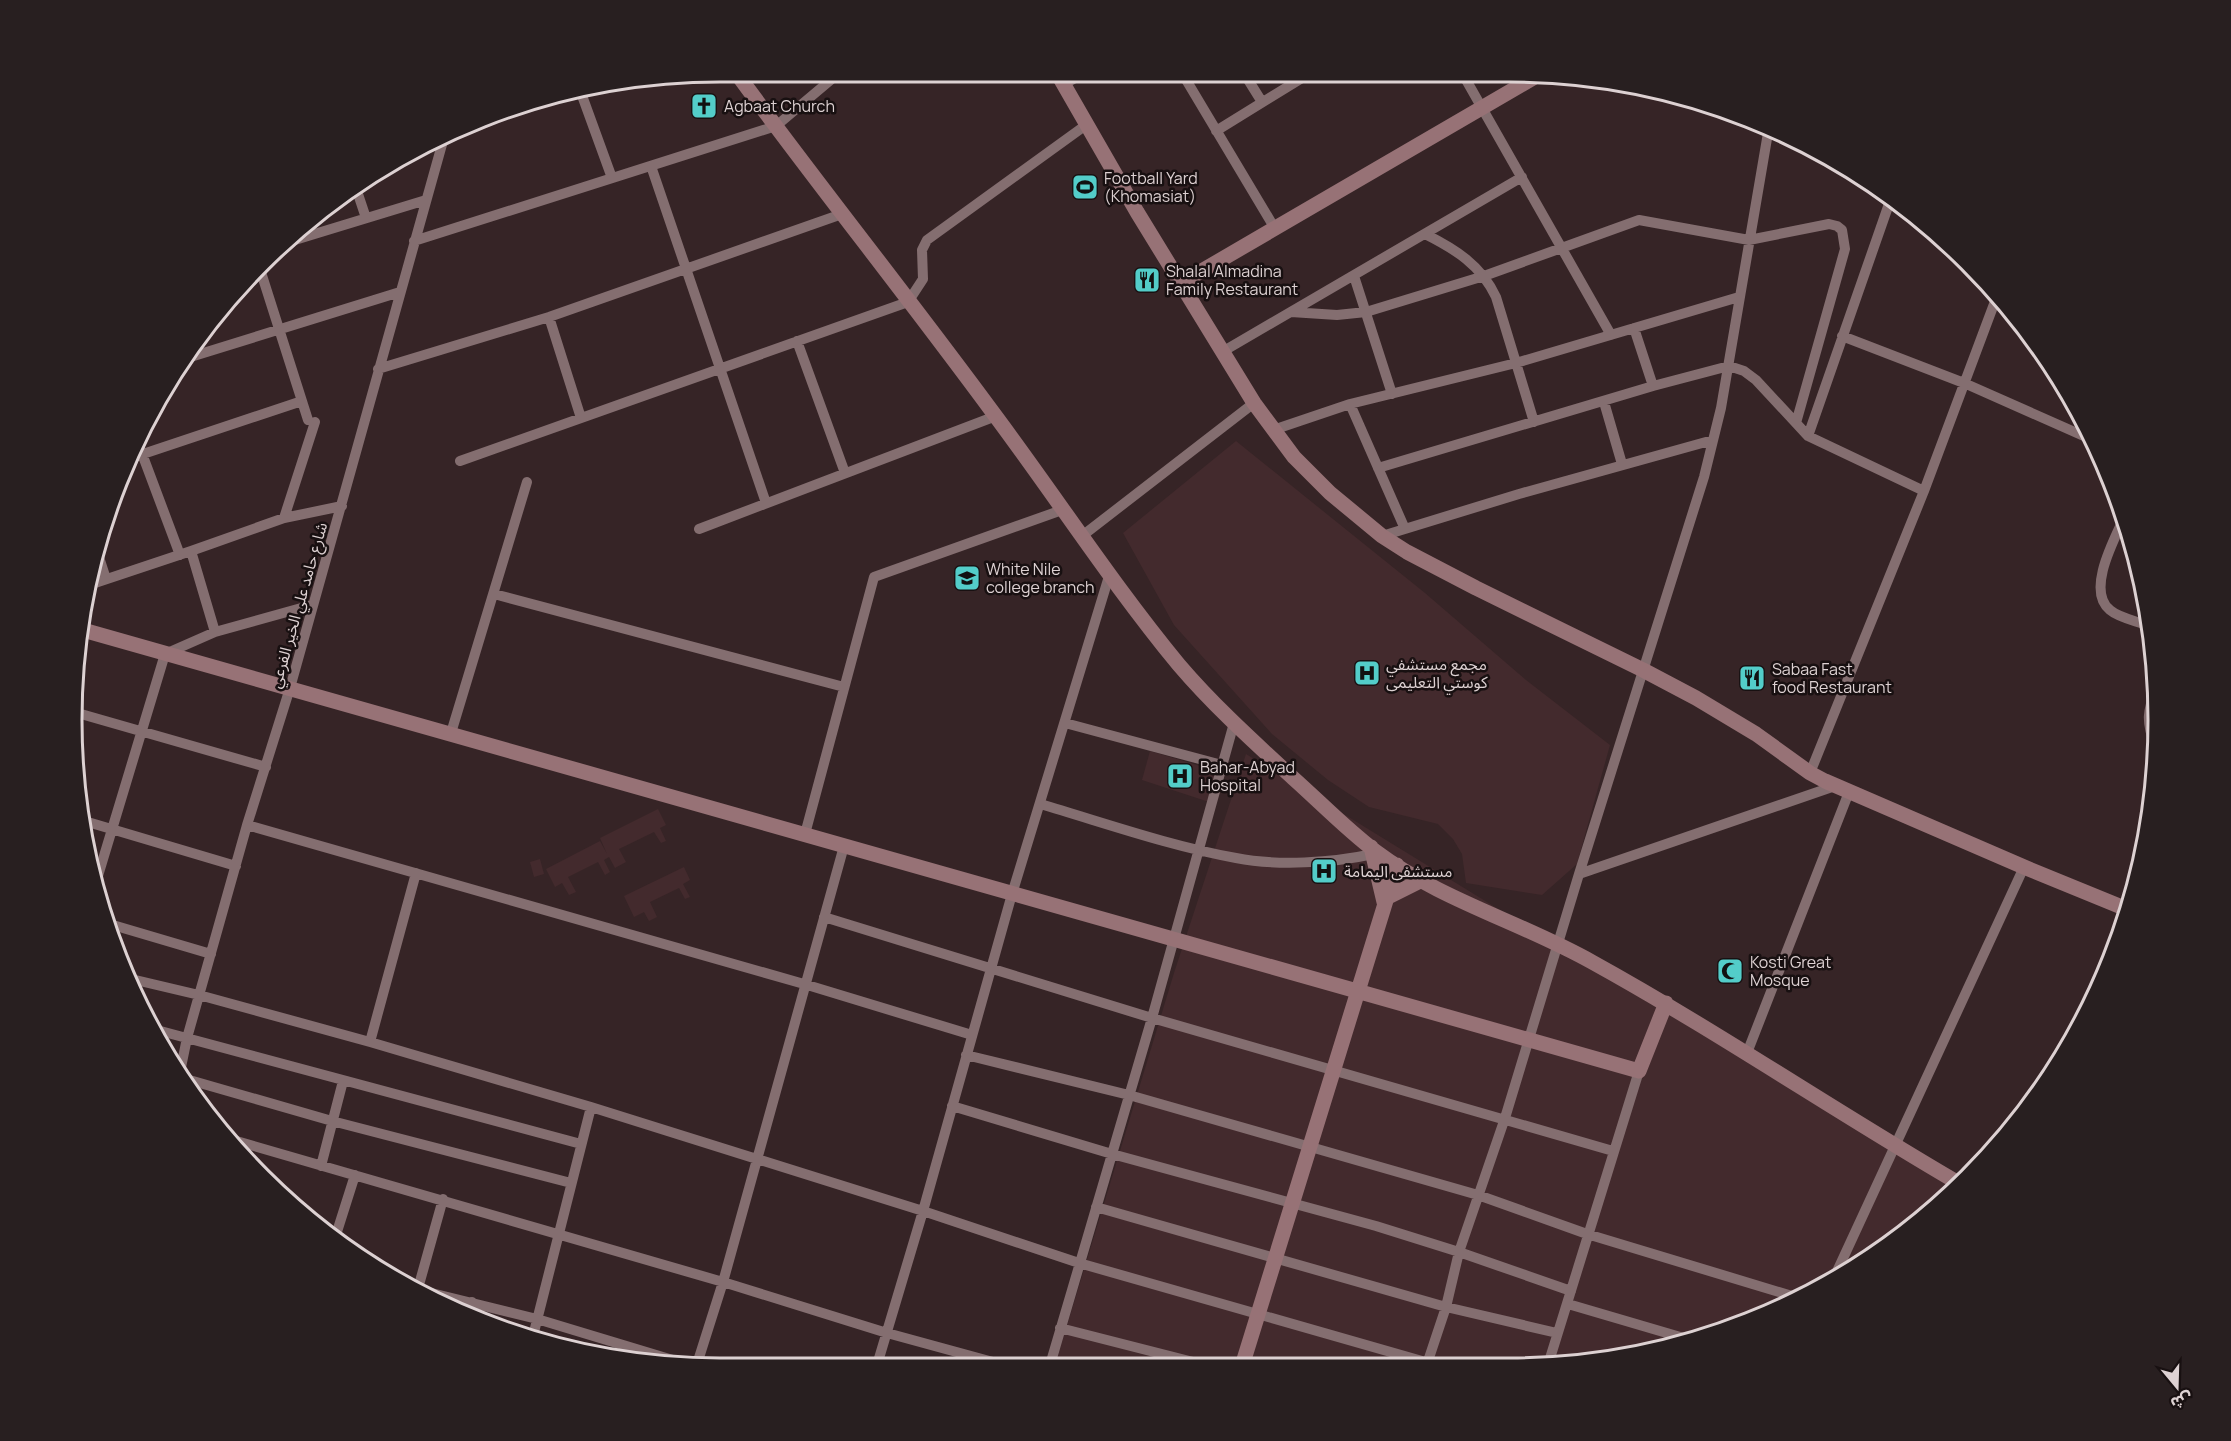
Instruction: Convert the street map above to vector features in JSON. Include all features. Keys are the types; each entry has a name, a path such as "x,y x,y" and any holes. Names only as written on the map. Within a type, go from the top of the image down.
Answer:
{"main road":[{"path":"743,82 996,416 1062,510 1180,666 1234,723 1372,851 1458,900 1559,944 1666,1003 1953,1180"},
{"path":"1067,82 1086,124 1254,403 1294,457 1330,494 1382,536 1458,580 1642,670 1726,715 1810,773 1842,789 2121,907"},
{"path":"1181,283 1525,83"},
{"path":"89,632 1639,1071 1666,1003"},
{"path":"1372,851 1385,901"},
{"path":"1245,1358 1309,1148 1335,1072 1397,865"},
{"path":"1385,901 1422,880"}],"street":[{"path":"414,241 776,126 828,82"},
{"path":"1187,82 1274,228"},
{"path":"1250,82 1262,102"},
{"path":"1216,131 1295,82"},
{"path":"1467,82 1611,335"},
{"path":"583,98 612,178"},
{"path":"460,461 908,302 923,279 922,250 927,240 1086,124"},
{"path":"1429,1358 1446,1307 1459,1252 1505,1118 1642,670 1704,477 1728,366 1767,137"},
{"name":"شارع حامد علي الخير الفرعي","path":"182,1062 236,866 342,506 378,369 441,146"},
{"path":"651,166 766,503"},
{"path":"1222,352 1522,177"},
{"path":"358,195 366,218"},
{"path":"305,237 426,200"},
{"path":"1808,436 1888,206"},
{"path":"378,369 549,317 842,214"},
{"path":"1290,312 1337,315 1366,312 1484,276 1639,220 1749,240 1829,224 1842,230 1845,249 1796,423"},
{"path":"1425,234 1461,253 1484,276 1496,297 1534,422"},
{"path":"262,276 311,421 284,518"},
{"path":"1354,276 1392,394"},
{"path":"198,355 400,292"},
{"path":"1273,430 1350,404 1516,363 1739,297"},
{"path":"1810,773 1924,491 1994,304"},
{"path":"549,317 581,418"},
{"path":"1634,328 1653,386"},
{"path":"1842,336 1964,383 2081,435"},
{"path":"797,341 845,473"},
{"path":"1378,468 1728,366 1744,371 1756,380 1808,436 1924,491"},
{"path":"144,448 303,401"},
{"path":"1604,402 1622,464"},
{"path":"1082,536 1254,403"},
{"path":"1350,404 1405,529"},
{"path":"699,529 996,416"},
{"path":"1382,536 1622,464 1713,440"},
{"path":"142,452 186,553 215,632"},
{"path":"451,733 527,482"},
{"path":"98,582 284,518 342,506"},
{"path":"805,834 874,577 1062,510"},
{"path":"2119,529 2110,550 2099,593 2104,604 2111,611 2141,623"},
{"path":"102,566 106,579"},
{"path":"879,1358 1012,894 1110,573"},
{"path":"494,594 844,687"},
{"path":"100,868 165,654 215,632 312,605"},
{"path":"82,713 266,767"},
{"path":"1065,723 1222,765"},
{"path":"1052,1358 1152,1018 1234,723"},
{"path":"1579,874 1842,789"},
{"path":"1747,1053 1842,789"},
{"path":"1040,804 1238,859 1348,860 1372,851"},
{"path":"91,823 236,866"},
{"path":"248,825 804,984 972,1035"},
{"path":"700,1358 844,846"},
{"path":"1839,1267 2024,867"},
{"path":"370,1042 416,873"},
{"path":"824,917 1152,1018 1613,1151"},
{"path":"116,926 211,954"},
{"path":"138,981 370,1042 591,1107 923,1210 1079,1263 1404,1358"},
{"path":"164,1032 581,1144"},
{"path":"966,1054 1129,1095 1478,1195 1587,1234 1789,1295"},
{"path":"1550,1357 1639,1071"},
{"path":"321,1166 343,1080"},
{"path":"195,1081 332,1121 571,1183"},
{"path":"952,1106 1112,1154 1293,1203 1459,1252 1571,1291"},
{"path":"534,1331 591,1107"},
{"path":"243,1143 443,1199 887,1333 978,1358"},
{"path":"337,1231 355,1175"},
{"path":"419,1283 443,1199"},
{"path":"1096,1207 1446,1307 1557,1333"},
{"path":"447,1297 537,1319 637,1353"},
{"path":"471,1308 472,1302"},
{"path":"1568,1304 1678,1336"},
{"path":"1060,1328 1178,1358"}],"shaded area":[{"name":"مجمع مستشفي كوستي التعليمى","path":"1236,441 1425,593 1526,680 1610,745 1577,864 1542,895 1466,883 1462,854 1453,839 1438,824 1369,807 1328,780 1272,734 1174,625 1123,533"},
{"name":"Bahar-Abyad Hospital","path":"1150,751 1217,771 1209,802 1142,780"},
{"path":"1246,754 1948,1184 1899,1227 1865,1251 1793,1293 1716,1325 1635,1346 1594,1353 1510,1358 1057,1358 1174,973"},
{"path":"658,809 666,825 660,828 666,841 661,843 654,832 619,849 626,862 615,868 609,857 604,860 610,872 605,875 598,862 568,877 576,892 569,895 562,883 555,887 546,869 600,841 607,854 600,838"},
{"path":"540,859 544,874 534,877 530,862"},
{"path":"684,867 690,880 683,884 690,897 685,899 679,888 650,902 657,917 649,921 644,912 634,917 624,896"}],"place":[{"name":"Agbaat Church","path":"704,106"},
{"name":"Football Yard (Khomasiat)","path":"1085,187"},
{"name":"Shalal Almadina Family Restaurant","path":"1147,280"},
{"name":"White Nile college branch","path":"967,578"},
{"name":"مجمع مستشفي كوستي التعليمى","path":"1367,673"},
{"name":"Sabaa Fast food Restaurant","path":"1752,678"},
{"name":"Bahar-Abyad Hospital","path":"1180,776"},
{"name":"مستشفى اليمامة","path":"1324,871"},
{"name":"Kosti Great Mosque","path":"1730,971"}]}
